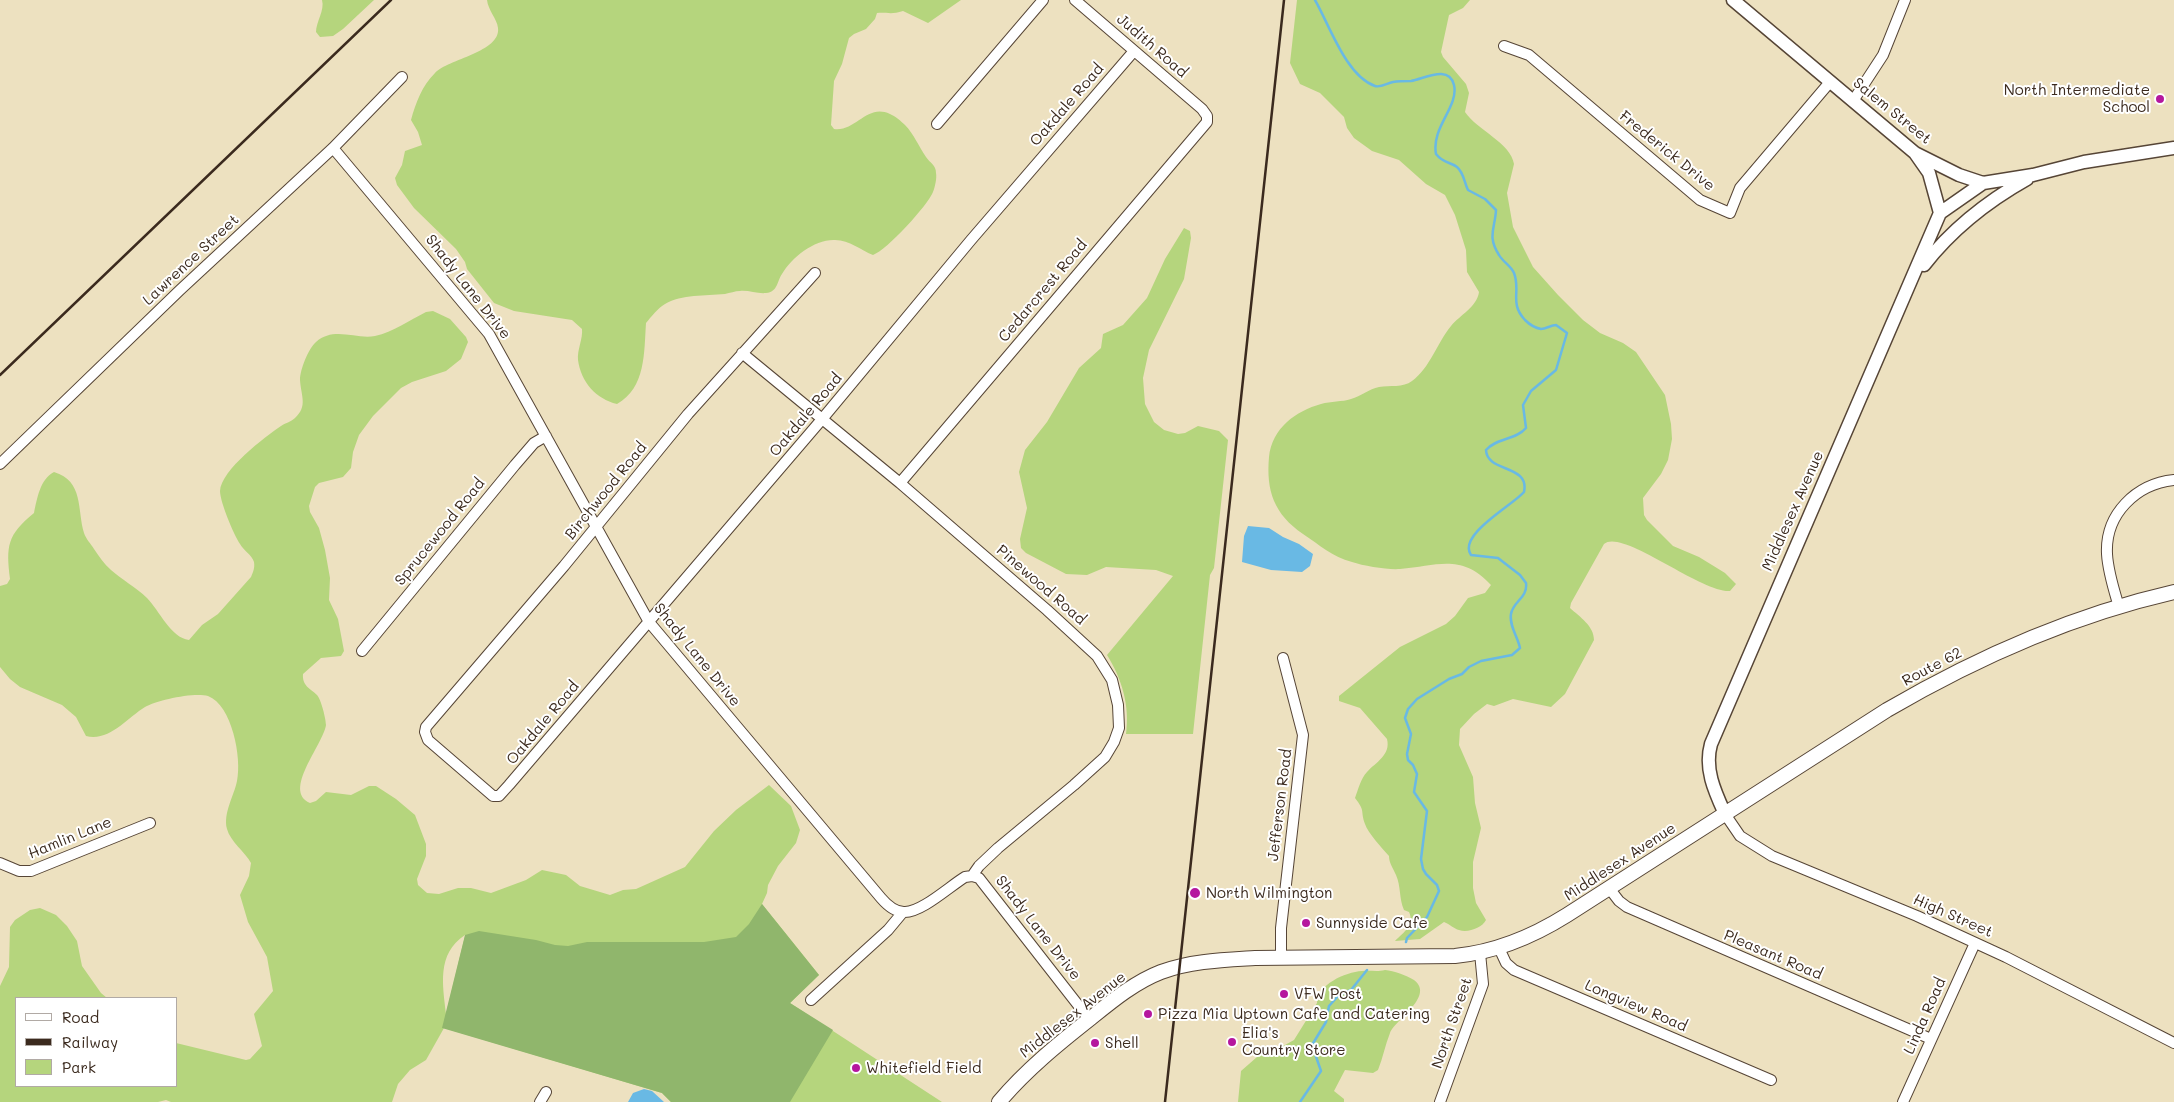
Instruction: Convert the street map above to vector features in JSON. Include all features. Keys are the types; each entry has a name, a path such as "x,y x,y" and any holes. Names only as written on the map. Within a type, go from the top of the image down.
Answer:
{"main road":[{"name":"Route 62","path":"1725,814 1886,710 1939,680 2033,637 2119,606 2174,592"},
{"name":"Middlesex Avenue","path":"999,1102 1031,1067 1089,1019 1125,992 1170,969 1223,959 1426,956 1480,953 1499,948 1552,925 1725,814"}],"street":[{"path":"937,124 1043,0"},
{"name":"Judith Road","path":"1075,0 1196,103 1208,118"},
{"name":"Salem Street","path":"1733,0 1915,153 1938,166 1983,183 2033,176 2084,162 2174,148"},
{"path":"1852,101 1878,64 1887,47 1905,0"},
{"name":"Frederick Drive","path":"1504,46 1529,56 1700,200 1730,213 1740,188 1830,82"},
{"name":"Oakdale Road","path":"499,796 1134,51"},
{"name":"Lawrence Street","path":"0,464 180,290 333,148 402,76"},
{"name":"Cedarcrest Road","path":"900,483 1194,139 1206,124 1208,118"},
{"name":"Shady Lane Drive","path":"333,148 489,334 649,622 881,898 891,907 903,912 917,909 965,877 972,876 984,883 1089,1019"},
{"path":"1915,153 1928,173 1940,214"},
{"name":"Middlesex Avenue","path":"1914,276 1939,246 1966,219 2033,176"},
{"path":"1940,214 1983,183"},
{"path":"1978,210 1982,203 1983,183"},
{"path":"1940,214 1966,219"},
{"name":"Middlesex Avenue","path":"1725,814 1710,774 1708,756 1711,744 1940,214"},
{"name":"Birchwood Road","path":"499,796 492,794 433,744 426,736 424,730 742,353 814,273"},
{"name":"Pinewood Road","path":"742,353 900,483 1088,647 1107,671 1118,705 1119,718 1117,735 1105,757 998,848 979,866 972,876"},
{"name":"Sprucewood Road","path":"362,651 515,465 534,443 546,436"},
{"path":"2119,606 2107,562 2107,544 2111,526 2120,510 2132,496 2148,486 2174,480"},
{"name":"Jefferson Road","path":"1281,957 1281,928 1303,735 1283,658"},
{"name":"High Street","path":"1725,814 1740,836 1772,856 1871,896 1975,943 2039,973 2174,1043"},
{"name":"Hamlin Lane","path":"0,863 19,870 32,870 150,823"},
{"name":"Pleasant Road","path":"1609,888 1625,906 1932,1039"},
{"path":"811,1000 888,930 903,912"},
{"name":"Linda Road","path":"1903,1102 1975,943"},
{"name":"Longview Road","path":"1499,948 1506,963 1514,970 1771,1080"},
{"name":"North Street","path":"1440,1102 1484,984 1480,953"},
{"path":"540,1102 546,1092"}],"green space":[{"path":"322,0 374,0 333,36 320,37 316,32 323,4"},
{"path":"487,0 961,0 928,23 903,11 877,13 875,19 866,29 849,38 842,64 834,81 831,125 834,129 842,129 875,112 894,116 914,136 935,168 936,177 933,192 923,207 888,245 873,255 840,240 827,240 805,250 792,261 780,277 773,291 763,293 738,291 725,294 694,296 679,298 665,304 646,323 642,368 633,389 617,404 609,402 596,394 582,375 578,356 582,329 572,320 514,311 494,303 467,269 465,262 456,249 414,208 397,185 395,178 402,165 405,151 422,145 418,132 411,120 417,101 426,83 442,68 483,49 497,36 498,28"},
{"path":"1297,0 1470,0 1463,8 1449,15 1441,52 1443,57 1466,84 1469,93 1465,112 1470,119 1500,143 1512,156 1514,164 1507,193 1513,227 1533,267 1558,295 1583,320 1600,333 1623,343 1636,352 1665,395 1672,439 1668,460 1661,474 1643,498 1644,515 1673,546 1699,557 1725,573 1736,584 1730,591 1717,589 1627,545 1613,542 1604,544 1571,603 1570,608 1592,630 1594,640 1565,694 1551,707 1513,699 1494,706 1487,704 1460,729 1459,745 1473,777 1475,803 1481,828 1473,862 1473,888 1476,903 1486,920 1478,927 1466,931 1457,929 1444,922 1420,939 1395,941 1410,925 1409,912 1404,910 1402,906 1398,879 1390,863 1389,856 1367,828 1362,809 1355,798 1365,775 1385,754 1388,745 1387,739 1360,708 1339,701 1339,696 1400,647 1446,624 1455,616 1468,598 1485,593 1491,585 1480,575 1459,565 1438,564 1389,569 1345,560 1332,554 1293,526 1279,510 1274,501 1269,481 1269,457 1271,447 1280,429 1294,416 1303,411 1329,402 1351,399 1375,388 1401,385 1412,381 1429,362 1451,326 1475,302 1479,292 1467,272 1466,250 1455,215 1445,195 1426,184 1399,160 1372,151 1354,138 1347,128 1344,117 1320,93 1300,84 1290,63"},
{"path":"1184,228 1190,231 1191,238 1184,279 1149,350 1143,378 1145,404 1154,422 1164,430 1178,434 1185,433 1198,426 1219,431 1228,440 1214,568 1210,575 1193,734 1126,734 1127,713 1124,693 1107,655 1173,576 1156,570 1106,567 1087,575 1066,574 1026,553 1021,548 1020,539 1027,508 1019,472 1025,450 1047,422 1079,368 1101,348 1103,334 1123,325 1147,298 1165,259"},
{"path":"433,311 450,319 466,337 468,342 461,359 446,371 412,382 401,388 373,416 359,435 353,452 351,468 343,477 319,483 315,487 309,506 310,512 319,528 325,550 330,578 329,600 338,619 344,651 341,656 321,658 303,674 305,684 317,695 320,701 326,725 302,778 300,789 303,797 310,803 316,801 326,792 351,795 369,786 376,786 396,799 415,815 426,844 426,856 417,879 418,885 427,893 439,894 458,888 471,888 491,893 526,880 542,870 566,875 580,886 610,895 623,890 636,889 685,867 714,831 736,810 769,785 791,806 800,830 796,843 778,866 768,885 762,904 819,975 790,1003 942,1102 671,1102 662,1093 444,1028 426,1060 410,1070 398,1084 392,1102 171,1102 166,1100 158,1102 0,1102 0,986 9,967 10,927 15,920 30,910 40,908 56,915 67,926 77,941 82,966 106,997 15,997 15,1087 178,1087 178,1043 246,1060 250,1059 262,1046 254,1014 273,991 267,957 248,922 240,895 249,876 251,863 231,838 227,829 226,817 237,781 238,759 233,733 223,710 216,701 208,696 176,697 145,707 117,728 102,736 86,736 76,717 62,705 20,687 10,679 0,667 0,586 7,584 10,579 8,558 13,535 34,513 45,479 54,472 64,476 75,489 78,497 85,535 108,568 147,598 171,629 189,640 202,625 218,614 251,577 254,562 234,533 221,496 222,483 245,455 299,414 303,405 300,380 301,371 307,354 316,342 330,335 346,334 368,337 395,329 426,312","holes":["465,935 446,1014 443,982 445,961 449,951"]},
{"path":"762,904 819,975 790,1003 833,1030 790,1102 671,1102 662,1093 442,1028 465,935 479,931 568,946 587,942 704,942 736,937 749,924"},
{"path":"1385,970 1414,980 1419,986 1420,993 1412,1007 1390,1033 1378,1070 1373,1073 1345,1070 1334,1091 1344,1099 1344,1102 1238,1102 1241,1071 1265,1050 1285,1045 1294,1040 1317,1003 1318,996 1327,985 1340,977 1355,972"}],"water":[{"path":"1248,526 1269,528 1299,544 1313,554 1310,566 1302,572 1271,570 1242,562 1244,536"},
{"path":"644,1089 652,1091 664,1102 628,1102 633,1093"}],"waterway":[{"path":"1315,0 1347,61 1355,72 1375,86 1400,81 1411,81 1436,74 1447,75 1451,79 1454,85 1453,101 1437,135 1436,154 1457,167 1463,175 1468,190 1485,199 1496,210 1493,243 1514,273 1516,279 1516,302 1520,314 1532,326 1543,329 1556,325 1567,333 1556,370 1531,391 1523,405 1526,428 1517,435 1495,443 1486,450 1488,457 1493,462 1515,472 1521,477 1524,483 1524,492 1488,521 1472,539 1469,547 1471,555 1498,558 1520,575 1526,583 1525,592 1514,606 1511,614 1511,623 1520,648 1512,655 1481,661 1469,667 1462,674 1449,679 1417,699 1408,709 1405,718 1411,734 1407,754 1408,760 1413,765 1417,774 1414,792 1427,811 1421,859 1423,869 1437,885 1439,891 1427,917 1407,938 1406,942"},
{"path":"1300,1102 1321,1071 1312,1045 1326,1022 1329,1006 1339,995 1351,990 1367,970"}],"railway":[{"path":"0,375 391,0"},
{"path":"1165,1102 1284,0"}],"place":[{"name":"North Intermediate School","path":"2160,99"},
{"name":"North Wilmington","path":"1195,893"},
{"name":"Sunnyside Cafe","path":"1306,923"},
{"name":"VFW Post","path":"1284,994"},
{"name":"Pizza Mia Uptown Cafe and Catering","path":"1148,1014"},
{"name":"Elia's Country Store","path":"1232,1042"},
{"name":"Shell","path":"1095,1043"},
{"name":"Whitefield Field","path":"856,1068"}]}
